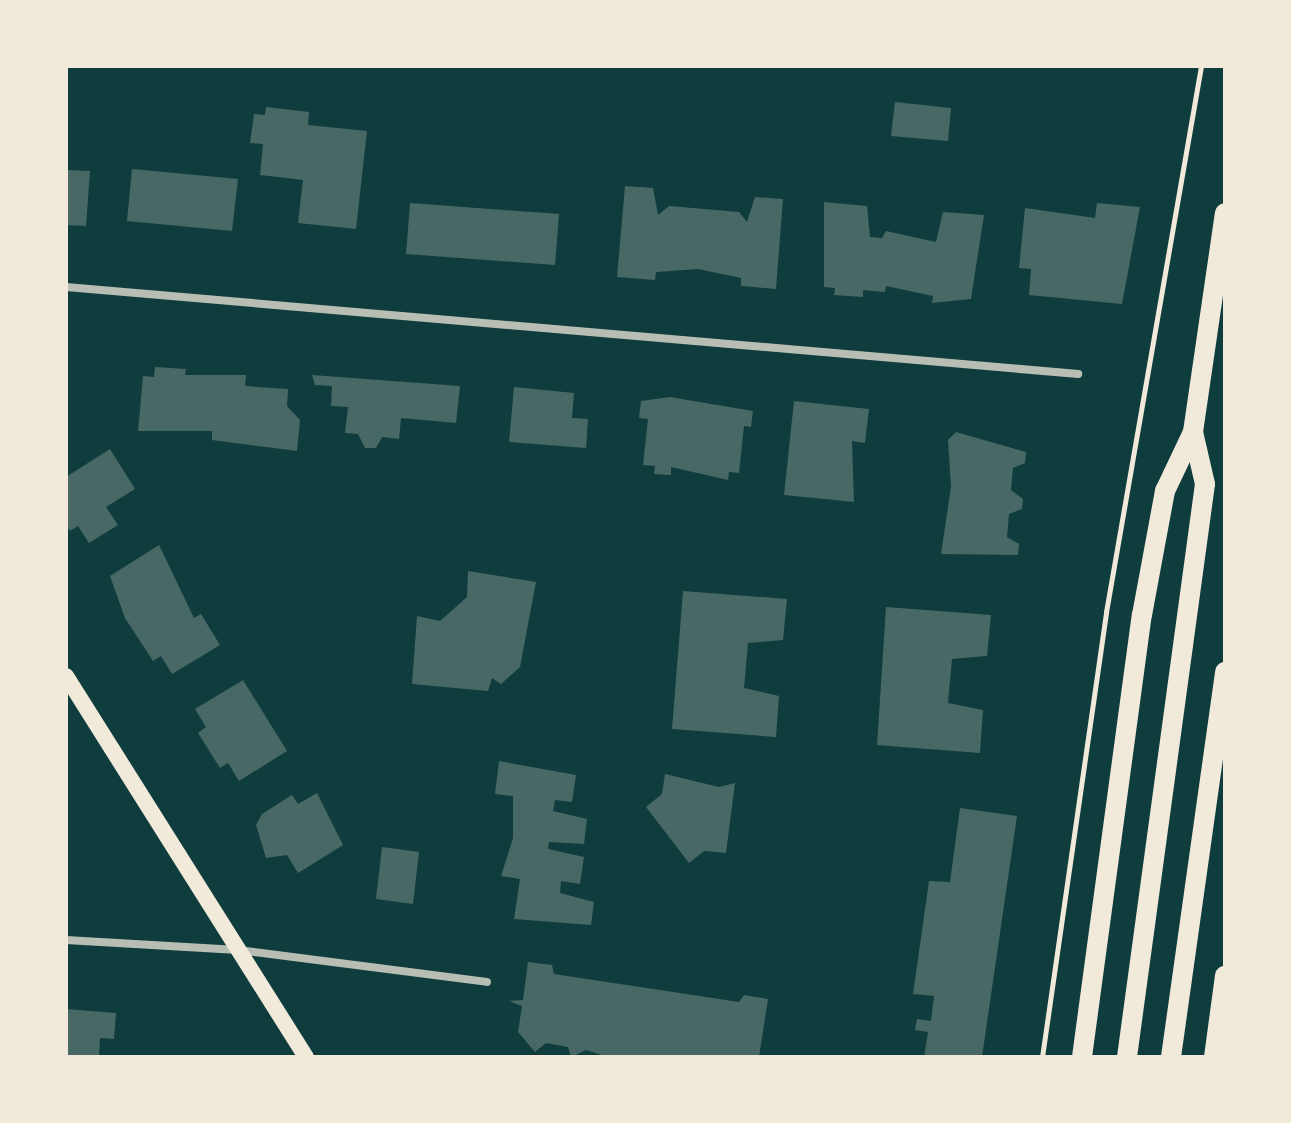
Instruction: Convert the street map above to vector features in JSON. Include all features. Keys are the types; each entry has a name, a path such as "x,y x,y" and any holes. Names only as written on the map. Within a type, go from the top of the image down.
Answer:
{"main road":[{"path":"1082,1057 1142,615 1165,491 1193,432 1225,213"},
{"path":"1127,1057 1205,484 1193,432"},
{"path":"1171,1057 1225,672"},
{"path":"66,676 306,1057"},
{"path":"1214,1057 1225,976"}],"street":[{"path":"66,287 1078,374"},
{"path":"66,940 238,950 487,982"}],"path":[{"path":"1042,1057 1106,612 1201,66"}],"building":[{"path":"895,102 951,108 948,141 891,136"},
{"path":"266,107 309,112 308,125 367,131 356,229 298,223 303,180 260,175 263,144 250,143 254,114 265,115"},
{"path":"132,169 238,179 232,231 127,221"},
{"path":"66,170 90,171 86,226 66,225"},
{"path":"625,186 653,188 658,215 669,206 739,212 747,222 755,197 783,199 776,289 741,286 741,278 698,269 656,272 655,280 617,277"},
{"path":"824,202 867,206 870,237 882,238 886,231 936,242 943,212 984,215 971,299 932,303 933,296 886,286 885,292 863,290 863,297 834,295 835,288 824,287"},
{"path":"410,203 559,214 555,265 406,254"},
{"path":"1097,203 1140,207 1122,304 1029,295 1031,269 1019,268 1025,208 1095,218"},
{"path":"155,367 186,369 185,375 246,375 245,386 288,389 287,406 300,420 297,451 212,440 212,431 138,431 143,376 154,377"},
{"path":"312,375 460,386 456,423 401,418 399,439 382,437 376,448 365,448 358,434 345,433 348,407 331,406 332,386 315,385"},
{"path":"514,387 574,393 572,418 588,419 586,448 509,442"},
{"path":"670,397 753,411 751,427 744,426 739,473 729,472 728,480 671,467 671,475 654,474 655,466 643,465 648,419 639,418 641,401"},
{"path":"794,401 869,409 865,443 852,441 854,502 784,495"},
{"path":"956,432 1026,452 1025,463 1013,468 1011,490 1023,499 1022,509 1009,514 1007,537 1019,544 1018,555 941,554 951,487 948,440"},
{"path":"110,449 135,489 106,507 118,525 89,543 78,526 70,531 66,525 66,477"},
{"path":"159,545 194,618 201,614 220,645 172,674 161,656 153,661 125,618 110,576"},
{"path":"468,571 536,582 520,667 501,684 492,678 488,691 412,684 417,616 440,621 467,597"},
{"path":"683,591 787,599 783,640 748,643 744,688 779,696 776,737 672,729"},
{"path":"886,607 991,615 987,656 952,659 948,703 983,710 980,753 877,745"},
{"path":"243,680 287,751 239,781 228,763 220,768 198,733 206,727 195,709"},
{"path":"499,761 576,775 572,802 555,800 553,811 587,819 584,844 549,842 548,849 584,857 580,884 561,881 560,893 594,902 591,925 514,919 520,879 501,876 513,838 513,796 495,794"},
{"path":"665,774 719,787 735,783 726,853 704,851 689,863 646,807 662,794"},
{"path":"317,793 343,845 298,873 287,855 266,858 256,825 262,814 292,795 298,804"},
{"path":"960,808 1017,816 982,1057 924,1057 928,1032 915,1030 917,1019 931,1021 934,996 913,994 929,881 950,882"},
{"path":"382,847 419,852 413,904 376,899"},
{"path":"528,962 552,965 554,974 739,1002 744,995 768,999 759,1057 608,1057 586,1050 571,1057 568,1047 546,1043 535,1052 518,1032 522,1006 509,1001 523,1000"},
{"path":"66,1009 116,1013 114,1039 100,1038 99,1057 66,1057"}]}
